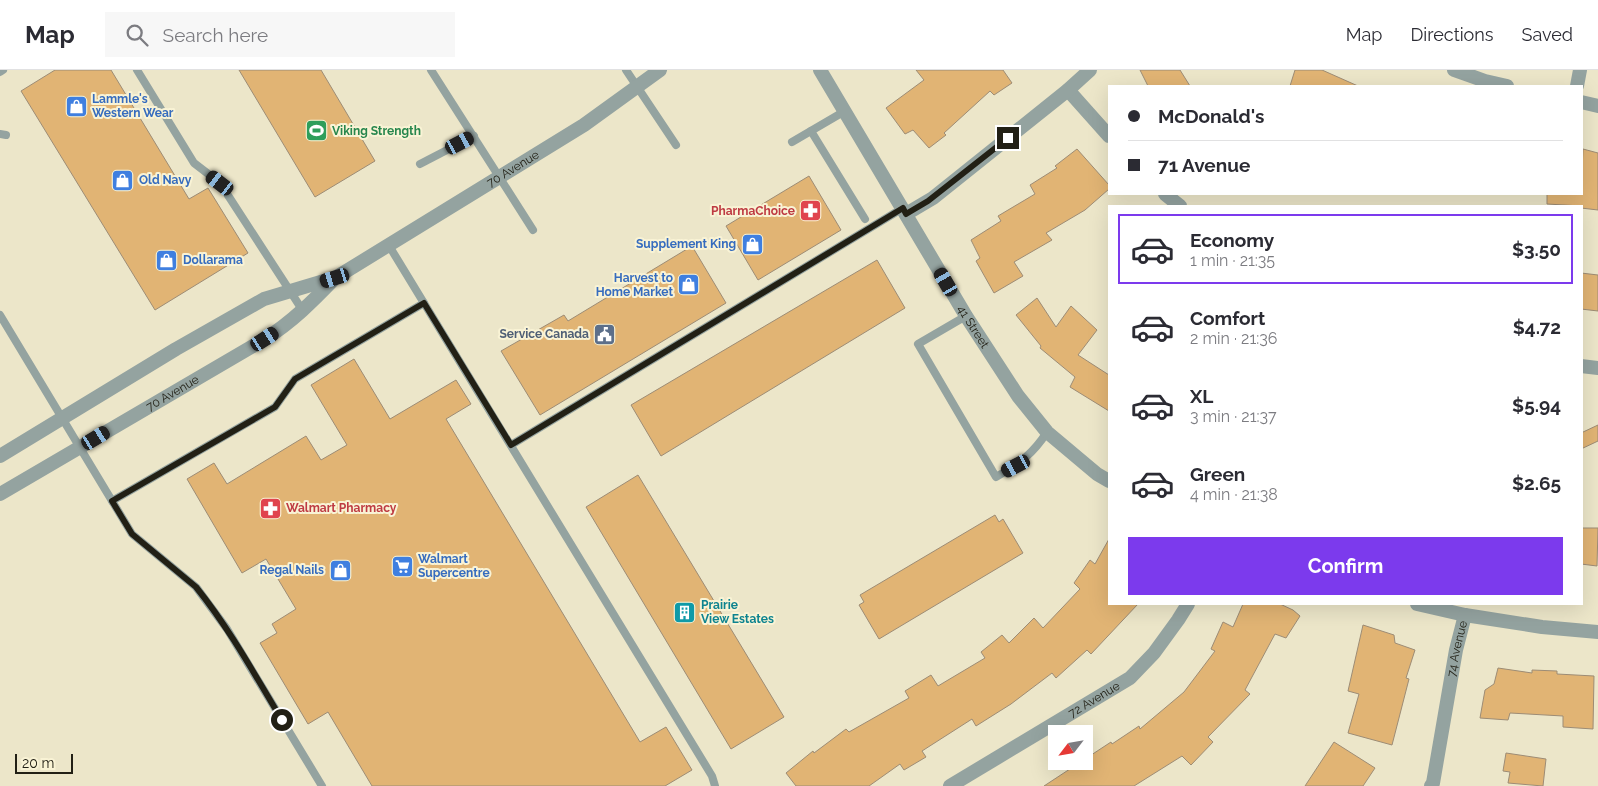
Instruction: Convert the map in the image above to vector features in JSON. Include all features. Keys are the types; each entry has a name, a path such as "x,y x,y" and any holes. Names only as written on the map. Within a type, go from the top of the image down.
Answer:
{"street":[{"name":"70 Avenue","path":"0,494 265,339 303,311 335,278 584,124 660,70"},
{"name":"41 Street","path":"820,70 966,316 1018,396 1047,432 1108,481"},
{"path":"904,211 932,198 1068,90 1090,70"},
{"path":"1454,70 1503,85"},
{"path":"1577,85 1580,70"},
{"path":"1068,90 1108,135"},
{"path":"1583,102 1598,106"},
{"path":"1166,195 1179,205"},
{"name":"70 Avenue","path":"0,456 176,349 264,299 335,278"},
{"path":"1583,366 1598,368"},
{"name":"72 Avenue","path":"950,786 1130,678 1154,653 1187,605"},
{"path":"1421,605 1465,615"},
{"name":"74 Avenue","path":"1431,786 1456,650 1465,615 1542,627 1598,632"}],"lane":[{"path":"137,70 194,163 220,183 303,311"},
{"path":"432,70 533,230"},
{"path":"626,70 676,144"},
{"path":"792,142 845,111"},
{"path":"811,131 865,219"},
{"path":"420,164 474,136"},
{"path":"511,445 904,211"},
{"path":"388,244 712,776 715,786"},
{"path":"112,501 275,407 295,379 424,303"},
{"path":"0,315 132,534 196,587 204,596 227,629 322,786"},
{"path":"966,316 918,344 996,477 1016,466 1037,448 1047,432"}],"building":[{"path":"55,70 111,70 189,199 208,188 248,253 155,310 21,91"},
{"name":"Viking Strength","path":"239,70 321,70 375,161 315,197"},
{"path":"916,70 1003,70 1012,83 994,95 990,91 944,133 946,135 929,148 913,130 905,134 886,108 924,80"},
{"path":"1140,70 1180,70 1189,85 1148,85"},
{"path":"1295,70 1322,70 1356,85 1290,85"},
{"path":"1077,149 1108,184 1108,190 1085,210 1046,233 1052,240 1014,262 1023,276 994,293 976,261 980,258 971,240 1001,221 998,216 1035,194 1030,185 1057,168 1055,166"},
{"path":"1583,149 1598,153 1598,210 1583,208 1583,205 1547,204 1547,195 1583,195"},
{"path":"809,176 841,230 758,280 726,226"},
{"path":"692,246 726,303 540,415 501,351 564,315 568,321"},
{"path":"877,260 905,308 661,456 631,405"},
{"path":"1583,273 1598,275 1598,311 1583,309"},
{"path":"1037,298 1056,327 1071,306 1097,330 1078,355 1108,374 1108,410 1070,387 1075,377 1040,348 1041,346 1016,315"},
{"name":"Walmart Supercentre","path":"354,359 390,419 456,380 471,404 446,419 640,742 666,727 692,770 665,786 372,786 328,712 308,724 260,643 277,633 272,624 296,609 266,559 242,573 187,479 214,463 227,484 306,436 321,460 347,445 311,385"},
{"path":"1598,425 1598,441 1583,448 1583,432"},
{"name":"Prairie View Estates","path":"638,475 784,717 731,749 586,507"},
{"path":"995,515 999,522 1003,519 1023,553 879,639 859,605 864,602 860,595"},
{"path":"1583,528 1598,528 1597,566 1583,564"},
{"path":"1108,541 1108,605 1137,605 1091,654 1087,650 1056,678 1052,673 1011,704 976,726 972,719 922,751 926,757 904,770 900,764 869,786 796,786 786,773 813,751 814,753 846,729 849,732 909,698 905,691 931,675 938,686 985,658 981,652 1002,635 1009,643 1034,618 1043,628 1080,589 1074,583 1090,560 1095,564"},
{"path":"1243,605 1282,605 1300,616 1286,638 1275,634 1245,690 1250,694 1208,737 1213,742 1191,765 1182,756 1134,786 1044,786 1068,770 1093,770 1093,754 1139,726 1140,729 1184,692 1215,651 1211,649 1223,622 1233,627"},
{"path":"1363,625 1394,635 1395,643 1415,650 1406,678 1409,679 1392,745 1348,733 1359,694 1348,691"},
{"path":"1498,668 1532,673 1532,670 1557,671 1557,674 1594,676 1593,729 1563,727 1563,716 1510,713 1508,720 1480,718 1485,690 1494,684"},
{"path":"1334,742 1375,768 1363,786 1305,786"},
{"path":"1506,753 1546,759 1543,786 1508,783 1510,772 1503,771"}],"place":[{"name":"Lammle's Western Wear","path":"76,106"},
{"name":"Viking Strength","path":"316,131"},
{"name":"Old Navy","path":"123,180"},
{"name":"PharmaChoice","path":"811,211"},
{"name":"Supplement King","path":"752,244"},
{"name":"Dollarama","path":"167,260"},
{"name":"Harvest to Home Market","path":"689,285"},
{"name":"Service Canada","path":"605,334"},
{"name":"Walmart Pharmacy","path":"270,508"},
{"name":"Walmart Supercentre","path":"402,566"},
{"name":"Regal Nails","path":"340,570"},
{"name":"Prairie View Estates","path":"685,612"}],"route":[{"path":"282,720 227,629 204,596 196,587 132,534 112,501 275,407 295,379 424,303 511,445 903,208 906,214 928,201 1008,138"}]}
